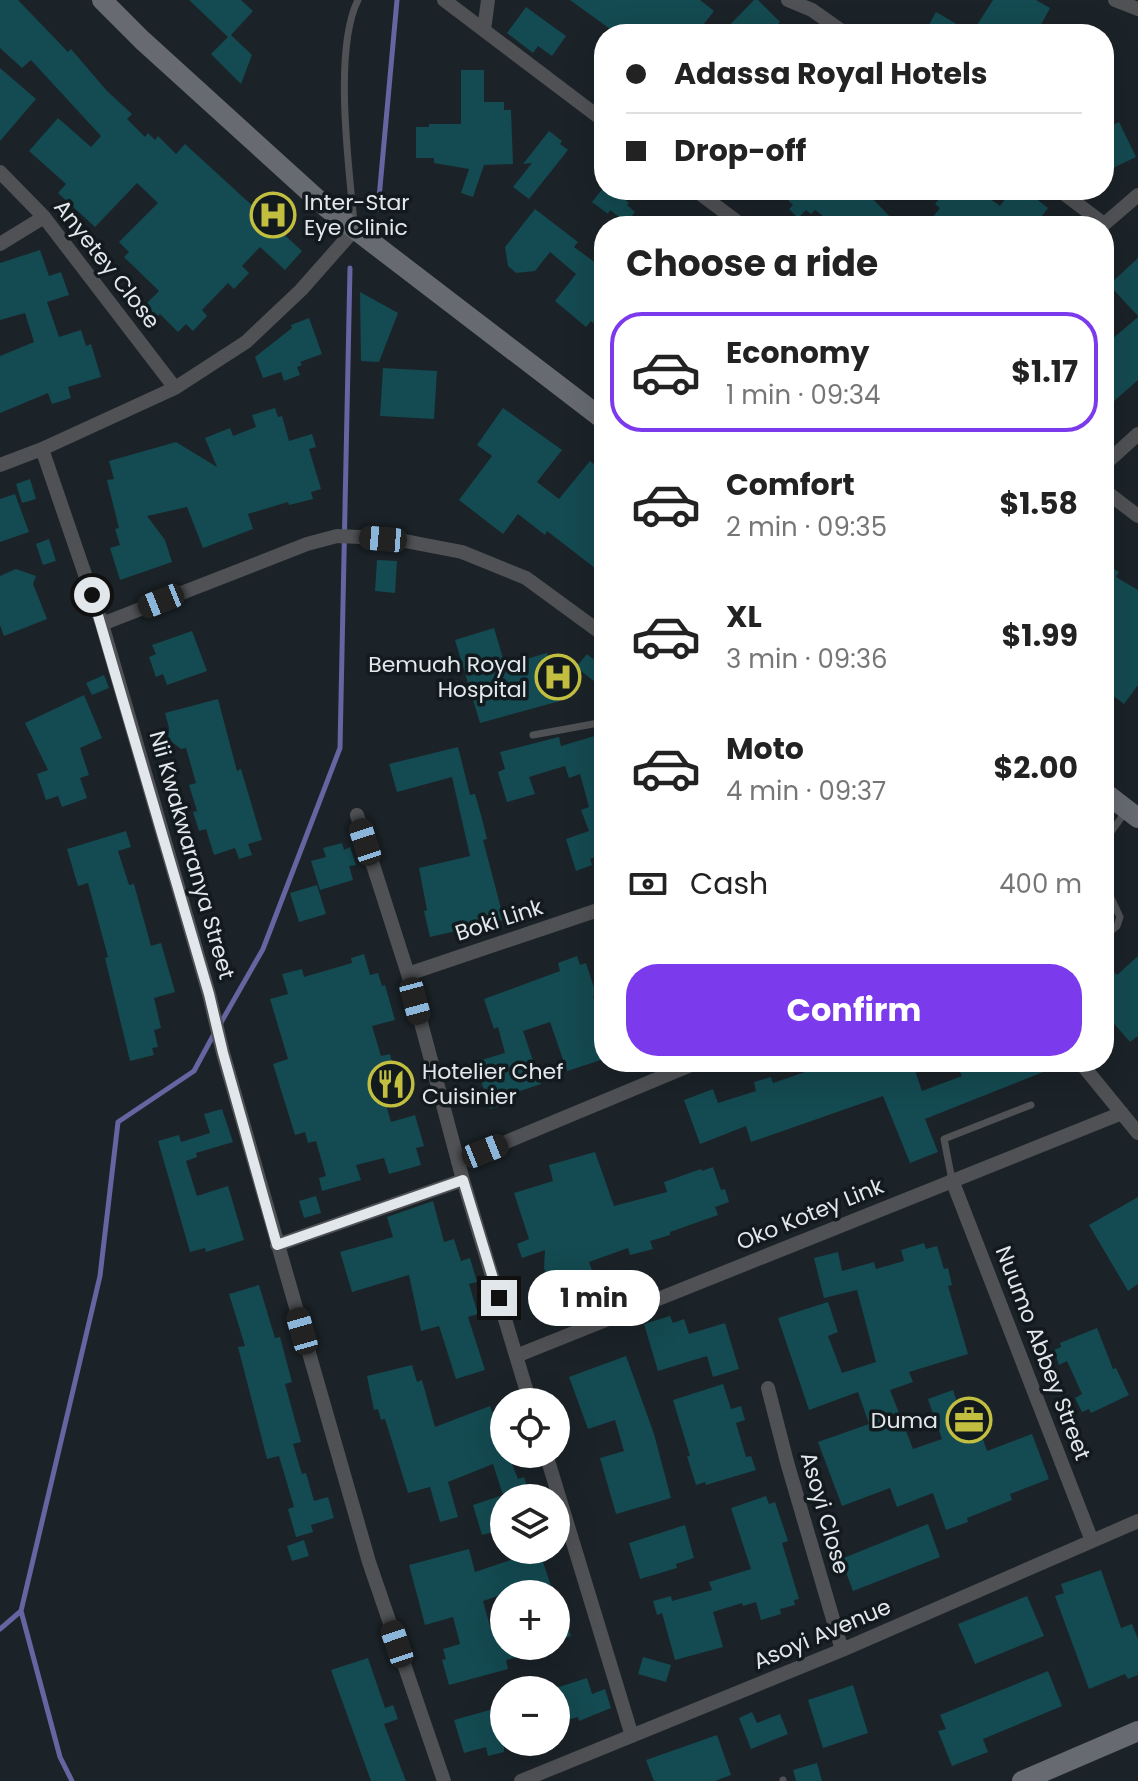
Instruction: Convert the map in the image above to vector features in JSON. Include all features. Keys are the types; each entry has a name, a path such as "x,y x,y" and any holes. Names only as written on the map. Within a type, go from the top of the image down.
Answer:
{"main road":[{"path":"102,0 272,159 354,230 594,412"},
{"path":"1114,800 1133,814"},
{"path":"1022,1781 1138,1731"}],"street":[{"path":"444,0 594,113"},
{"path":"484,30 488,0"},
{"path":"788,0 812,10 832,24"},
{"path":"1115,0 1138,9"},
{"name":"Anyetey Close","path":"0,172 44,217 175,388"},
{"path":"1114,216 1138,195"},
{"path":"708,200 730,216"},
{"path":"1072,200 1092,216"},
{"path":"0,244 44,217"},
{"path":"0,465 175,388 246,342 301,290 354,230"},
{"path":"1114,456 1138,434"},
{"name":"Nii Kwakwaranya Street","path":"42,449 102,624 369,1562 444,1781"},
{"path":"1114,498 1138,516"},
{"path":"102,624 307,544 337,536 405,541 462,552 526,578 594,628"},
{"path":"357,815 408,974 463,1180 526,1388"},
{"name":"Boki Link","path":"408,974 594,911"},
{"path":"458,1162 674,1072"},
{"path":"1088,1072 1138,1133"},
{"name":"Oko Kotey Link","path":"516,1356 1122,1113"},
{"path":"277,1245 463,1180"},
{"name":"Nuumo Abbey Street","path":"952,1180 1092,1541"},
{"name":"Asoyi Close","path":"768,1388 842,1650"},
{"path":"550,1468 632,1736"},
{"name":"Asoyi Avenue","path":"521,1781 842,1650 1138,1521"}],"lane":[{"path":"354,230 345,109 347,37 358,0"},
{"path":"533,735 594,724"},
{"path":"1114,832 1133,814"},
{"path":"1114,904 1120,917 1114,929"},
{"path":"952,1180 944,1139 1031,1105"}],"building":[{"path":"0,0 18,0 68,52 71,49 107,91 132,114 127,119 145,137 148,133 155,140 158,136 176,154 185,144 302,251 285,270 260,247 242,266 249,273 234,289 228,283 202,310 207,316 193,331 186,324 178,332 160,314 157,317 146,304 159,291 124,257 129,252 119,242 158,203 137,183 95,227 58,193 66,184 29,151 58,118 91,147 101,136 31,60 22,68 0,48"},
{"path":"189,0 241,0 253,11 231,35 252,55 241,84 211,54 228,37"},
{"path":"570,0 700,0 714,11 704,24 603,24"},
{"path":"754,0 758,0 780,22 778,24 731,24"},
{"path":"993,0 1036,0 1050,8 1041,24 978,24"},
{"path":"526,7 566,36 552,56 538,46 533,53 507,33"},
{"path":"936,12 957,24 929,24"},
{"path":"0,68 36,99 0,141"},
{"path":"461,70 484,70 484,102 504,102 504,110 511,110 513,164 484,165 473,197 461,193 469,169 434,163 434,158 416,158 416,127 461,124"},
{"path":"1119,122 1136,157 1114,168 1114,124"},
{"path":"549,131 568,150 529,199 513,187 532,163 523,164"},
{"path":"625,200 635,212 632,216 618,216 610,210 608,214 592,202"},
{"path":"788,200 874,200 889,216 823,216 815,210 811,214 806,210 796,216 789,209 793,205"},
{"path":"938,200 992,200 1000,206 1004,200 1038,200 1048,208 1042,216 934,216 940,208 935,204"},
{"path":"535,209 578,242 574,247 594,262 594,323 591,321 586,327 555,301 576,274 550,252 535,271 516,273 508,266 505,247"},
{"path":"40,250 49,276 61,272 69,295 47,302 59,337 81,330 86,346 91,344 101,377 68,387 71,398 52,404 48,393 0,413 0,356 34,342 25,313 0,320 0,263"},
{"path":"1138,258 1138,316 1114,290 1114,280"},
{"path":"360,292 398,313 379,362 361,361"},
{"path":"1138,317 1138,380 1114,401 1114,337"},
{"path":"309,318 322,354 300,362 302,365 297,367 300,375 284,381 281,372 263,378 255,357 292,328 291,325"},
{"path":"383,368 437,371 434,419 380,416"},
{"path":"275,408 278,417 282,416 289,441 312,434 316,447 309,449 321,489 311,492 313,499 289,505 288,502 248,514 253,529 203,548 187,507 147,516 165,540 172,562 120,580 110,548 120,545 107,480 114,479 109,461 176,442 217,467 205,438 230,428 233,436 256,427 252,415"},
{"path":"503,408 562,450 537,482 559,499 590,461 594,464 594,567 547,531 545,535 518,514 503,534 459,500 492,456 477,445"},
{"path":"30,479 36,499 22,503 16,484"},
{"path":"15,494 29,532 0,542 0,499"},
{"path":"49,539 56,561 43,565 36,544"},
{"path":"377,560 397,561 395,593 375,591"},
{"path":"16,569 36,576 33,584 47,619 4,636 0,625 0,576"},
{"path":"1114,569 1119,572 1116,577 1138,590 1138,685 1124,704 1114,696"},
{"path":"494,628 505,665 547,653 549,662 556,661 563,687 557,689 560,701 480,723 455,640"},
{"path":"192,631 207,671 167,685 163,674 156,677 149,657 156,654 152,645"},
{"path":"587,654 593,659 594,681 576,667"},
{"path":"104,675 109,688 92,695 86,683"},
{"path":"84,695 102,738 80,748 89,775 80,778 87,798 62,807 58,796 46,800 37,774 48,770 25,723"},
{"path":"218,699 237,771 241,769 262,840 248,844 252,855 239,859 235,848 214,855 206,829 199,831 189,785 196,783 186,748 181,749 168,739 165,713"},
{"path":"594,736 594,858 590,859 592,865 576,871 566,839 589,831 581,810 589,807 580,774 569,778 565,766 529,777 535,794 507,802 498,772 505,769 500,752 559,737 561,746"},
{"path":"458,747 470,795 475,794 481,815 487,839 483,840 504,920 430,937 419,868 470,856 452,777 397,792 389,764"},
{"path":"126,831 131,847 118,851 129,885 134,884 151,946 161,943 175,992 154,998 161,1028 154,1030 158,1047 152,1048 154,1055 130,1061 105,958 108,957 88,883 78,886 67,849"},
{"path":"342,843 344,850 350,847 356,865 349,866 353,880 320,890 311,861 326,857 323,848"},
{"path":"317,885 326,914 299,922 290,893"},
{"path":"364,954 370,975 378,973 382,986 385,985 395,1020 372,1026 381,1056 390,1054 395,1074 383,1078 388,1094 383,1095 391,1122 415,1115 424,1146 416,1148 421,1165 389,1174 384,1158 356,1165 361,1180 322,1191 319,1178 326,1176 316,1141 308,1143 305,1132 295,1135 273,1064 288,1059 270,999 288,994 282,974 302,969 304,977 352,963 351,958"},
{"path":"577,956 580,965 586,963 594,988 594,1062 567,1071 550,1022 523,1031 541,1084 511,1094 513,1102 490,1109 475,1062 505,1053 498,1027 494,1029 484,999 560,971 558,963"},
{"path":"1138,956 1138,1036 1130,1042 1114,1024 1114,972 1117,975"},
{"path":"805,1072 915,1072 922,1091 962,1076 960,1072 1043,1072 925,1119 938,1152 910,1163 883,1096 751,1142 746,1126 700,1144 684,1100 713,1089 718,1103 756,1091 754,1082 771,1077 773,1083"},
{"path":"222,1109 233,1142 196,1153 197,1157 186,1161 197,1196 228,1186 244,1240 206,1252 205,1248 190,1252 158,1141 179,1135 181,1142 210,1133 204,1114"},
{"path":"595,1152 614,1206 667,1192 664,1182 713,1167 729,1202 715,1207 718,1215 650,1241 653,1249 630,1255 628,1248 589,1262 595,1279 575,1286 571,1277 550,1284 544,1268 545,1250 522,1258 517,1244 529,1239 514,1193 553,1181 549,1165"},
{"path":"316,1196 321,1213 304,1218 299,1201"},
{"path":"1138,1197 1138,1284 1128,1291 1089,1225"},
{"path":"433,1201 444,1242 454,1239 461,1261 470,1258 477,1282 469,1284 478,1314 468,1317 485,1370 456,1379 439,1326 421,1331 409,1275 352,1292 340,1252 393,1237 387,1217"},
{"path":"924,1243 926,1249 937,1246 944,1269 948,1268 952,1285 948,1286 968,1354 909,1372 913,1382 890,1390 913,1449 942,1439 928,1399 953,1390 959,1408 971,1404 987,1451 1032,1434 1049,1479 1010,1494 1012,1500 946,1530 933,1493 897,1507 890,1488 842,1506 818,1442 869,1424 858,1392 809,1410 778,1318 828,1302 838,1332 828,1336 842,1373 876,1362 857,1290 824,1298 814,1258 838,1252 842,1271 874,1262 876,1269 904,1261 901,1250"},
{"path":"259,1285 275,1338 280,1337 292,1382 285,1384 301,1442 293,1444 302,1474 306,1473 314,1501 328,1497 334,1518 311,1525 313,1532 296,1537 288,1509 294,1507 279,1456 267,1459 238,1347 245,1346 229,1294"},
{"path":"670,1316 673,1323 684,1319 689,1334 725,1323 739,1369 713,1377 707,1356 658,1371 644,1324"},
{"path":"1097,1328 1113,1369 1116,1368 1129,1395 1091,1413 1089,1409 1082,1412 1075,1398 1082,1394 1067,1361 1059,1365 1054,1350 1061,1347 1060,1343"},
{"path":"626,1356 654,1434 671,1498 616,1514 600,1458 624,1451 615,1420 588,1429 569,1377"},
{"path":"412,1365 417,1382 422,1380 435,1427 490,1406 490,1465 448,1482 458,1517 440,1522 430,1487 408,1493 385,1419 381,1420 378,1409 374,1410 367,1376"},
{"path":"723,1384 731,1409 741,1406 745,1420 736,1423 746,1457 751,1456 756,1470 706,1485 705,1482 696,1485 673,1400"},
{"path":"494,1468 514,1468 518,1479 524,1477 526,1484 499,1484"},
{"path":"766,1496 769,1504 775,1502 788,1541 782,1543 799,1599 794,1600 795,1605 780,1609 781,1614 761,1620 756,1602 713,1612 723,1647 675,1660 662,1613 657,1615 653,1601 671,1596 672,1601 712,1590 709,1582 751,1569 731,1508"},
{"path":"490,1499 490,1533 482,1535 473,1505"},
{"path":"928,1524 940,1557 853,1591 841,1559"},
{"path":"685,1525 694,1558 676,1564 677,1568 640,1579 629,1543"},
{"path":"304,1540 309,1556 292,1561 287,1546"},
{"path":"469,1549 475,1572 499,1564 544,1564 549,1580 490,1580 490,1599 483,1601 490,1626 490,1660 506,1660 508,1669 449,1685 442,1660 446,1659 443,1649 460,1644 453,1617 425,1625 409,1565"},
{"path":"1101,1570 1121,1628 1132,1624 1138,1639 1138,1675 1128,1679 1125,1674 1089,1689 1055,1596 1064,1593 1061,1584"},
{"path":"1027,1596 1044,1636 975,1664 958,1624"},
{"path":"643,1657 671,1665 666,1682 638,1674"},
{"path":"368,1658 385,1708 393,1705 398,1719 384,1724 406,1781 371,1781 331,1670"},
{"path":"1048,1671 1062,1706 983,1739 988,1752 952,1766 938,1731 946,1729 940,1715"},
{"path":"587,1678 592,1694 605,1689 611,1708 579,1721 578,1717 570,1719 570,1683"},
{"path":"853,1685 868,1733 823,1748 808,1700"},
{"path":"490,1710 490,1756 486,1747 464,1753 454,1720"},
{"path":"752,1712 757,1723 780,1714 788,1734 751,1749 739,1718"},
{"path":"717,1735 731,1775 715,1781 654,1781 646,1760"},
{"path":"817,1763 822,1781 796,1781 793,1770"}],"waterway":[{"path":"378,209 397,0"},
{"path":"219,1026 263,949 340,748 350,268"},
{"path":"72,1781 60,1757 21,1611 100,1276 118,1122 194,1071 214,1034"},
{"path":"0,1629 21,1611"}],"place":[{"name":"Inter-Star Eye Clinic","path":"273,215"},
{"name":"Bemuah Royal Hospital","path":"558,677"},
{"name":"Hotelier Chef Cuisinier","path":"391,1084"},
{"name":"Duma","path":"969,1420"}],"route":[{"path":"92,595 209,994 277,1245 463,1180 499,1298"}]}
